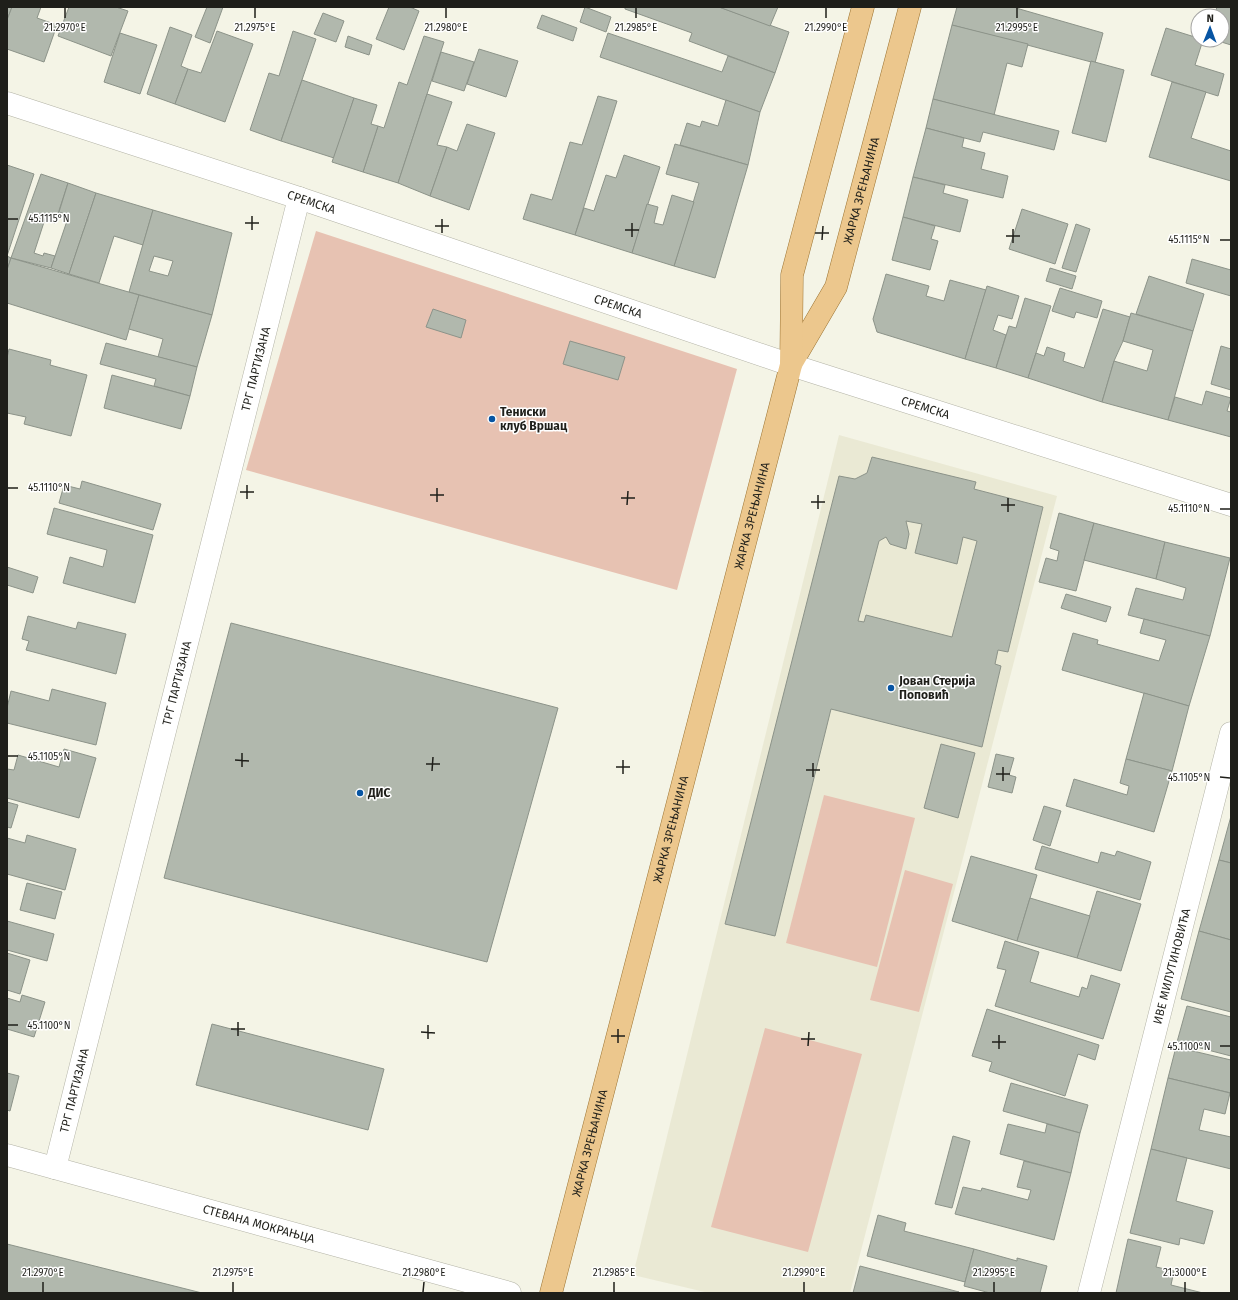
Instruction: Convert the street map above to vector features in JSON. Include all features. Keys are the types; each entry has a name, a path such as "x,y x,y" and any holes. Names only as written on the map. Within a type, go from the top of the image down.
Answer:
{"main road":[{"name":"ЖАРКА ЗРЕЊАНИНА","path":"551,1293 791,365 792,275 863,7"},
{"name":"ЖАРКА ЗРЕЊАНИНА","path":"791,365 836,287 910,7"}],"street":[{"name":"СРЕМСКА","path":"7,102 299,198 791,365 1231,505"},
{"name":"ТРГ ПАРТИЗАНА","path":"55,1168 299,198"},
{"name":"ИВЕ МИЛУТИНОВИЋА","path":"1089,1293 1231,733"},
{"name":"СТЕВАНА МОКРАЊЦА","path":"7,1155 510,1293"}],"shaded area":[{"name":"Тениски клуб Вршац","path":"316,231 737,369 677,590 246,470"},
{"path":"839,435 1057,496 850,1293 709,1293 633,1275"},
{"path":"824,795 915,818 877,967 786,943"},
{"path":"905,870 953,884 919,1012 870,1000"},
{"path":"765,1028 862,1054 808,1252 711,1227"}],"building":[{"path":"7,7 12,7 7,20"},
{"path":"12,7 41,7 37,18 57,25 44,62 7,49 7,20"},
{"path":"69,7 116,7 128,11 111,56 58,36"},
{"path":"207,7 223,7 210,43 195,37"},
{"path":"389,7 410,7 419,11 404,50 376,39"},
{"path":"585,7 611,17 606,32 580,22"},
{"path":"625,7 719,7 789,32 775,73 689,41 692,33 625,9"},
{"path":"719,7 778,7 770,26"},
{"path":"957,7 1016,7 1103,33 1095,63 952,25"},
{"path":"1231,7 1231,45 1230,8 1217,8"},
{"path":"323,13 344,21 336,42 314,34"},
{"path":"542,15 577,28 573,41 537,28"},
{"path":"952,25 1028,44 1022,67 1007,63 994,115 933,99"},
{"path":"170,27 192,35 181,66 188,69 175,104 147,94"},
{"path":"1166,28 1190,36 1190,48 1200,48 1195,65 1224,74 1218,96 1151,75"},
{"path":"217,31 253,44 225,122 175,104 188,69 201,73"},
{"path":"293,31 316,39 281,141 250,130 269,73 279,76"},
{"path":"120,33 157,45 140,94 104,82"},
{"path":"608,33 722,72 728,56 775,73 760,112 600,57"},
{"path":"348,36 372,45 369,55 345,47"},
{"path":"424,36 444,42 398,183 363,172 378,126 384,128 399,82 407,85"},
{"path":"479,49 518,61 506,97 467,84"},
{"path":"441,52 474,62 464,91 432,81"},
{"path":"1091,61 1124,70 1106,142 1072,133"},
{"path":"302,80 354,98 334,158 281,141"},
{"path":"1172,82 1206,92 1191,138 1231,151 1231,181 1149,157"},
{"path":"427,94 452,102 437,145 447,147 430,196 398,183"},
{"path":"598,96 617,101 575,235 523,219 531,194 552,200 570,142 582,145"},
{"path":"354,98 377,105 371,124 378,126 363,172 332,162"},
{"path":"933,99 1059,131 1054,150 983,132 980,142 926,128"},
{"path":"726,100 760,112 748,165 680,145 687,123 700,127 702,121 718,126"},
{"path":"467,124 495,133 469,210 430,196 447,147 457,151"},
{"path":"926,128 964,138 962,147 985,153 981,169 1008,176 1003,198 913,177"},
{"path":"675,144 748,165 715,278 674,266 699,183 666,174"},
{"path":"624,155 660,167 632,253 575,235 584,208 594,211 606,175 616,178"},
{"path":"7,165 34,174 7,256"},
{"path":"41,174 68,183 55,223 45,219 34,253 43,256 44,253 55,256 51,268 11,258"},
{"path":"913,177 945,185 943,193 968,200 960,232 903,217"},
{"path":"68,183 96,193 69,274 51,268 69,215 59,212"},
{"path":"96,193 153,210 143,245 114,236 99,283 69,274"},
{"path":"672,195 694,202 674,266 632,253 647,204 658,207 654,223 663,225"},
{"path":"1022,209 1068,224 1055,264 1009,249"},
{"path":"153,210 232,233 212,315 129,292","holes":["154,256 173,261 168,276 149,271"]},
{"path":"903,217 935,226 931,239 938,241 930,270 892,260"},
{"path":"1076,224 1090,229 1076,272 1062,268"},
{"path":"7,256 11,258 7,270"},
{"path":"11,258 139,295 126,340 7,303 7,270"},
{"path":"1192,259 1231,270 1231,296 1186,283"},
{"path":"1050,268 1076,276 1072,289 1046,281"},
{"path":"886,274 929,286 926,296 944,301 950,280 986,290 965,359 877,332 873,319"},
{"path":"1149,276 1204,294 1193,331 1136,314"},
{"path":"987,286 1019,296 1012,319 998,315 993,330 1006,335 996,368 965,359"},
{"path":"1060,288 1102,301 1097,318 1076,312 1074,318 1052,311"},
{"path":"139,295 212,315 197,367 158,357 163,339 129,329"},
{"path":"1025,298 1051,306 1028,378 996,368 1009,326 1016,328"},
{"path":"433,309 466,320 461,338 426,327"},
{"path":"1103,309 1130,317 1123,341 1114,361 1102,402 1028,378 1036,353 1044,356 1047,347 1065,353 1063,361 1084,368"},
{"path":"1131,313 1193,331 1168,420 1102,402 1114,361 1147,371 1153,350 1123,341"},
{"path":"570,341 625,357 618,380 563,364"},
{"path":"106,343 197,367 190,396 154,386 156,379 100,364"},
{"path":"1221,346 1231,349 1231,390 1211,384"},
{"path":"9,349 51,360 50,365 87,375 71,436 24,424 26,417 7,413 7,358"},
{"path":"112,375 190,396 181,429 104,408"},
{"path":"1206,391 1231,398 1227,411 1231,412 1231,437 1168,420 1175,397 1202,405"},
{"name":"Јован Стерија Поповић","path":"872,457 976,482 974,489 1043,507 1008,652 998,650 995,664 1001,666 982,747 831,709 775,936 725,924 839,476 855,479 867,473","holes":["906,521 922,524 915,553 957,564 963,537 977,541 952,637 866,615 864,622 858,621 879,541 886,537 890,544 906,549 909,534"]},
{"path":"82,481 161,504 153,530 59,503 64,485 80,489"},
{"path":"54,508 153,535 135,603 63,583 70,557 103,567 107,550 47,534"},
{"path":"1059,513 1094,523 1076,591 1039,582 1046,558 1057,561 1059,551 1050,548"},
{"path":"1094,523 1165,542 1156,579 1084,560"},
{"path":"1165,542 1230,558 1210,636 1128,615 1136,588 1183,600 1186,588 1156,579"},
{"path":"7,567 38,577 33,593 7,585"},
{"path":"1066,594 1111,607 1106,622 1061,608"},
{"path":"28,616 76,629 78,622 126,634 116,674 26,650 29,641 22,639"},
{"path":"1144,619 1210,636 1189,706 1062,670 1073,633 1098,640 1097,644 1159,661 1166,640 1140,633"},
{"name":"ДИС","path":"231,623 558,708 487,962 164,878"},
{"path":"52,689 106,703 96,745 7,723 7,708 11,691 49,701"},
{"path":"1144,693 1189,706 1172,771 1126,759"},
{"path":"941,744 975,753 958,818 924,808"},
{"path":"64,749 96,758 79,818 7,798 7,769 14,770 18,755 59,767"},
{"path":"996,754 1014,758 1009,775 1016,777 1012,793 988,787"},
{"path":"1126,759 1172,771 1154,832 1066,806 1074,779 1127,795 1129,786 1120,783"},
{"path":"7,802 18,805 11,828 7,827"},
{"path":"1044,806 1061,811 1050,846 1033,840"},
{"path":"1231,816 1231,863 1219,860"},
{"path":"27,835 76,849 65,890 7,874 7,838 25,843"},
{"path":"1042,846 1098,863 1101,852 1115,856 1117,851 1151,862 1140,900 1035,869"},
{"path":"971,856 1037,875 1017,941 952,921"},
{"path":"1219,860 1231,863 1231,940 1199,931"},
{"path":"27,883 62,892 55,919 20,910"},
{"path":"1097,891 1141,904 1121,971 1077,958"},
{"path":"1030,898 1090,916 1077,958 1017,941"},
{"path":"7,921 54,934 47,961 7,950"},
{"path":"1199,931 1231,940 1231,1012 1181,999"},
{"path":"1005,941 1039,952 1030,982 1079,997 1082,987 1087,989 1091,975 1120,984 1103,1039 995,1006 1006,970 997,968"},
{"path":"7,953 30,960 20,994 7,990"},
{"path":"22,995 45,1002 34,1037 7,1029 7,998 20,1002"},
{"path":"1187,1006 1231,1017 1231,1056 1177,1042"},
{"path":"987,1009 1099,1045 1095,1060 1078,1054 1065,1096 989,1071 992,1062 972,1056"},
{"path":"212,1024 384,1069 368,1130 196,1085"},
{"path":"1176,1047 1231,1060 1231,1093 1168,1078"},
{"path":"7,1073 19,1076 10,1111 7,1110"},
{"path":"1168,1078 1230,1093 1225,1114 1204,1109 1199,1130 1231,1137 1231,1169 1151,1149"},
{"path":"1011,1083 1088,1105 1080,1133 1003,1111"},
{"path":"1008,1124 1045,1133 1047,1124 1080,1133 1071,1173 1000,1154"},
{"path":"953,1136 970,1141 952,1208 935,1204"},
{"path":"1151,1149 1187,1158 1176,1201 1213,1211 1204,1244 1180,1238 1179,1245 1130,1233"},
{"path":"1024,1161 1071,1173 1054,1240 955,1214 963,1187 981,1191 982,1188 1028,1200 1031,1190 1017,1187"},
{"path":"878,1215 906,1223 904,1231 974,1249 965,1282 867,1256"},
{"path":"1128,1239 1161,1247 1156,1267 1174,1271 1171,1285 1203,1293 1116,1293"},
{"path":"7,1244 202,1293 7,1293"},
{"path":"974,1249 1017,1261 1017,1258 1047,1266 1040,1293 990,1293 964,1286"},
{"path":"860,1266 959,1292 853,1293"}],"place":[{"name":"Тениски клуб Вршац","path":"492,419"},
{"name":"Јован Стерија Поповић","path":"891,688"},
{"name":"ДИС","path":"360,793"}]}
